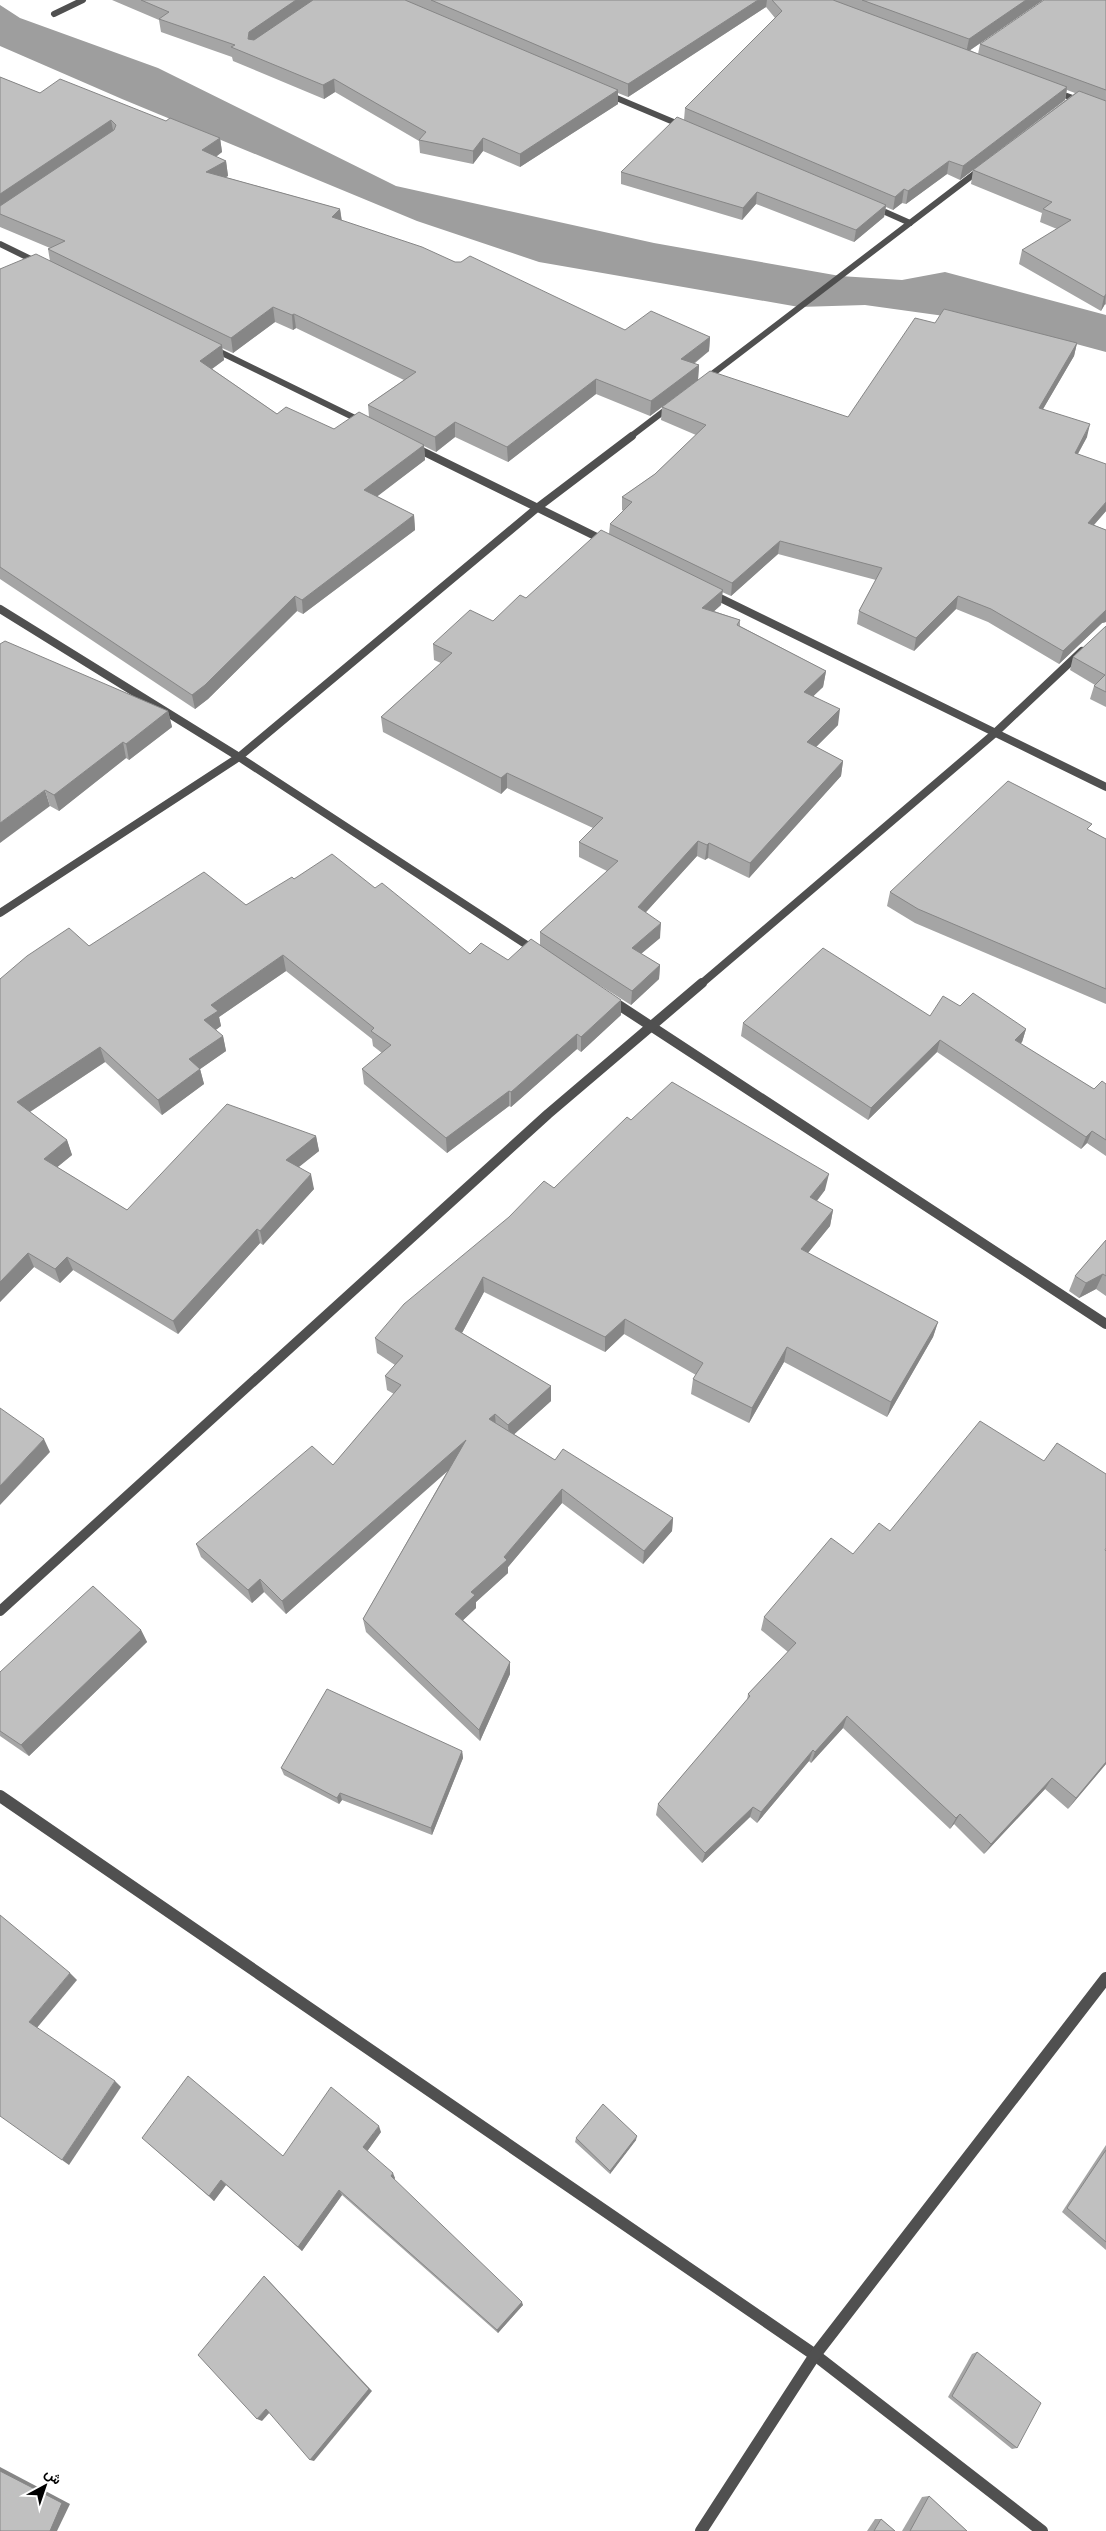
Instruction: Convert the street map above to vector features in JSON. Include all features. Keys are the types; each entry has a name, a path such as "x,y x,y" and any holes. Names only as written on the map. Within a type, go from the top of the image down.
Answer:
{"street":[{"path":"54,14 83,0"},
{"path":"1047,89 1106,110"},
{"path":"598,90 690,129"},
{"path":"1066,104 1074,99"},
{"path":"699,384 988,164"},
{"path":"864,203 910,223"},
{"path":"0,244 45,266"},
{"path":"206,345 367,424"},
{"path":"0,913 239,757 537,508 676,402"},
{"path":"402,442 616,547"},
{"path":"704,590 1106,786"},
{"path":"0,609 239,757 545,957"},
{"path":"0,1611 548,1114 995,733 1092,641"},
{"path":"0,901 9,906"},
{"path":"603,995 1106,1324"},
{"path":"0,1796 815,2355 1042,2531"},
{"path":"701,2531 815,2355 1106,1978"}],"shaded area":[{"path":"0,5 20,18 158,68 396,186 654,243 840,276 902,280 945,272 1106,315 1106,352 1002,324 865,305 799,307 539,262 417,221 122,99 0,46"}],"building":[{"path":"141,0 296,0 249,32 248,39 254,40 313,0 405,0 618,90 520,154 483,138 473,151 419,140 426,132 334,79 323,85 231,47 235,45 159,19 169,12"},
{"path":"431,0 758,0 628,84"},
{"path":"772,0 833,0 1067,87 963,166 949,161 908,191 904,189 895,197 685,108 782,11"},
{"path":"862,0 1026,0 969,39"},
{"path":"1044,0 1106,0 1106,90 980,44"},
{"path":"0,77 40,93 60,79 166,121 170,118 220,138 202,150 226,161 206,172 340,209 332,217 422,247 455,262 461,262 470,256 625,330 651,311 710,337 681,359 699,365 651,401 596,379 507,447 455,422 435,437 368,405 416,372 294,314 292,315 273,307 231,338 48,249 65,241 0,214 0,206 114,130 116,125 111,120 0,194"},
{"path":"1079,91 1106,101 1106,294 1104,297 1022,250 1071,220 1043,209 1052,202 973,170"},
{"path":"677,117 886,205 856,230 757,192 743,208 621,172"},
{"path":"36,254 222,345 200,361 277,414 286,407 334,429 359,412 424,445 364,490 414,515 302,600 295,596 205,685 192,695 0,567 0,269"},
{"path":"944,309 1077,343 1039,408 1090,424 1075,453 1106,464 1106,502 1088,523 1106,530 1106,610 1063,651 991,609 958,596 916,638 859,611 882,568 780,541 732,583 610,524 632,502 622,497 655,474 706,425 662,407 710,371 848,417 915,318 935,323"},
{"path":"601,530 723,590 702,608 740,620 737,625 826,671 804,692 840,709 807,742 843,761 750,863 709,843 707,845 698,841 638,907 661,923 632,948 660,965 632,991 540,932 618,861 579,842 603,818 507,773 501,778 381,717 452,653 433,644 470,610 493,621 520,595 526,598"},
{"path":"1106,626 1106,692 1094,686 1105,675 1073,657"},
{"path":"5,641 168,711 126,744 123,742 54,795 45,790 0,823 0,644"},
{"path":"1008,781 1092,824 1087,829 1106,839 1106,989 918,909 890,892"},
{"path":"332,854 375,888 382,883 470,954 481,943 508,960 531,939 621,1000 581,1037 577,1034 511,1092 509,1091 446,1138 362,1069 391,1045 371,1031 374,1028 283,955 211,1005 218,1011 204,1020 223,1036 189,1059 200,1069 158,1100 100,1047 17,1102 67,1140 44,1159 127,1210 227,1104 316,1136 286,1160 311,1174 260,1231 257,1229 173,1321 67,1257 55,1269 28,1253 0,1282 0,979 27,956 69,928 89,946 204,872 246,905 292,877 294,879"},
{"path":"823,948 930,1016 943,996 960,1006 973,993 1026,1029 1015,1040 1094,1089 1102,1081 1106,1084 1106,1140 1092,1131 1086,1137 940,1040 871,1108 743,1023"},
{"path":"672,1082 829,1174 810,1197 833,1210 801,1249 938,1322 891,1402 787,1347 752,1408 693,1379 703,1363 625,1319 605,1337 483,1277 455,1329 551,1386 508,1425 495,1414 489,1419 555,1460 563,1449 673,1518 644,1551 562,1489 504,1557 507,1560 471,1592 475,1595 455,1614 510,1662 479,1730 363,1619 466,1440 282,1601 260,1579 248,1590 196,1544 312,1446 333,1465 401,1385 385,1376 403,1356 375,1338 404,1304 509,1217 544,1181 554,1188 627,1117 631,1120"},
{"path":"1106,1240 1106,1276 1103,1274 1086,1283 1075,1276"},
{"path":"0,1408 44,1439 0,1486"},
{"path":"980,1421 1044,1461 1057,1443 1106,1474 1106,1762 1076,1798 1052,1778 991,1844 960,1814 956,1818 847,1716 815,1752 813,1750 761,1812 753,1807 705,1853 658,1804 750,1696 748,1694 796,1643 764,1617 831,1538 853,1554 879,1523 890,1531"},
{"path":"93,1586 141,1630 21,1745 0,1731 0,1672"},
{"path":"327,1689 462,1751 431,1828 340,1793 337,1798 281,1768"},
{"path":"0,1915 70,1973 29,2022 115,2081 62,2160 0,2116"},
{"path":"188,2076 283,2156 331,2087 379,2126 363,2147 393,2173 391,2176 522,2302 497,2330 339,2190 298,2247 221,2180 209,2196 142,2138"},
{"path":"603,2104 637,2136 610,2171 576,2138"},
{"path":"1106,2150 1106,2242 1067,2208"},
{"path":"264,2276 369,2389 310,2460 266,2409 257,2419 198,2355"},
{"path":"977,2352 1041,2403 1017,2448 952,2396"},
{"path":"0,2471 62,2503 50,2531 0,2531"},
{"path":"929,2496 967,2531 910,2531"},
{"path":"881,2519 895,2531 874,2531"}]}
